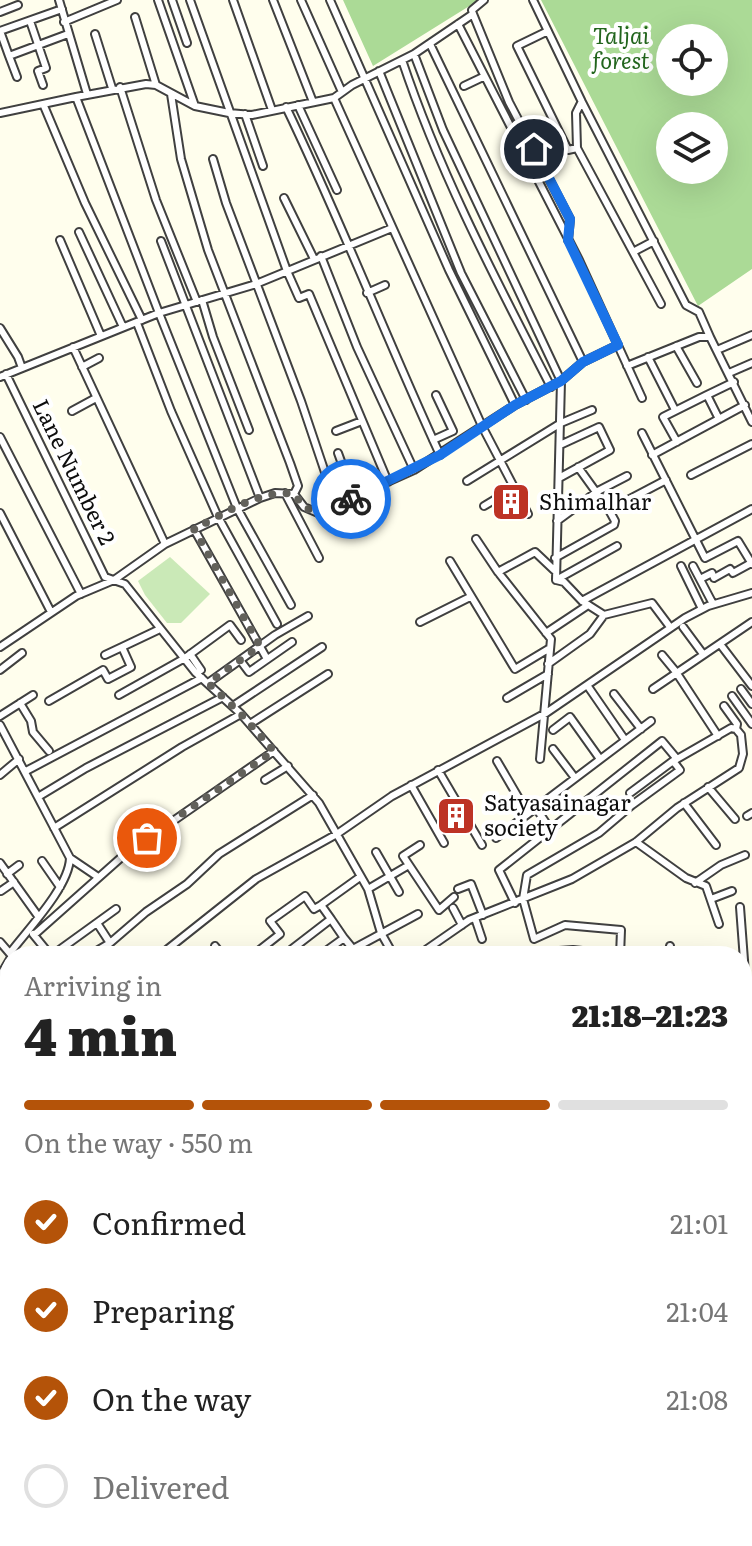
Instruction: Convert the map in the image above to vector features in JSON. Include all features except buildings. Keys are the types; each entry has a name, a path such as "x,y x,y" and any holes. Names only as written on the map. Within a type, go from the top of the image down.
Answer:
{"street":[{"path":"59,0 87,94"},
{"path":"64,22 117,0"},
{"path":"158,0 195,106"},
{"path":"172,0 187,43"},
{"path":"190,0 287,271 299,298 309,294 388,482"},
{"path":"233,0 272,110"},
{"path":"273,0 313,102"},
{"path":"301,0 342,92"},
{"path":"330,0 449,270 515,405"},
{"path":"484,0 475,5 473,14 509,102 570,219 568,240"},
{"path":"533,0 686,305 699,312 752,422"},
{"path":"0,12 18,5"},
{"path":"17,77 0,31 62,9"},
{"path":"0,113 44,106 112,88 156,85 195,106 229,113 245,114 334,98 414,54 473,14"},
{"path":"135,17 156,85"},
{"path":"30,21 46,68 38,71 43,85"},
{"path":"458,24 568,240 642,398"},
{"path":"548,31 517,46 568,150 577,148"},
{"path":"9,56 68,34"},
{"path":"95,34 112,88"},
{"path":"430,44 583,362"},
{"path":"414,54 443,130 561,381 556,580"},
{"path":"402,60 437,153 480,249 551,387"},
{"path":"379,71 461,273 526,400"},
{"path":"464,86 483,77"},
{"path":"120,87 156,200 249,430"},
{"path":"171,94 181,159 191,198 290,463 298,486 294,494"},
{"path":"76,97 237,508 291,605"},
{"path":"334,98 482,426 528,514"},
{"path":"582,102 576,113 577,148 661,304"},
{"path":"298,105 337,190"},
{"path":"44,106 140,322 171,411 218,517 277,624"},
{"path":"286,107 325,189 367,293 440,455"},
{"path":"245,114 263,166"},
{"path":"213,159 226,203 301,401 336,505"},
{"path":"284,198 318,258 414,470"},
{"path":"3,376 159,313 256,284 392,228"},
{"path":"79,232 123,327"},
{"path":"60,240 101,336"},
{"path":"161,241 260,498"},
{"path":"633,252 654,241"},
{"path":"367,293 385,285"},
{"path":"0,328 22,368"},
{"path":"717,350 752,335"},
{"path":"627,366 699,337 710,337"},
{"path":"0,647 81,594 114,580 165,544 260,498 294,494 304,507 318,513 414,470 515,405 561,381 583,362 618,345"},
{"path":"676,346 697,383"},
{"path":"73,347 165,544"},
{"path":"648,357 675,410"},
{"path":"82,367 99,358"},
{"path":"729,373 752,363"},
{"name":"Lane Number 2","path":"3,376 105,577 125,584 160,629 313,795 368,889 381,933 388,946"},
{"path":"677,442 663,417 734,382"},
{"path":"433,440 453,431 436,395"},
{"path":"707,395 719,419"},
{"path":"652,455 719,419 752,395"},
{"path":"72,411 96,398"},
{"path":"467,481 561,423 592,410"},
{"path":"336,431 362,421"},
{"path":"559,478 610,450 599,427 560,445"},
{"path":"642,433 705,558 738,541 752,564 733,573 730,569 714,578 712,573 700,579"},
{"path":"0,437 81,594"},
{"path":"691,475 752,444"},
{"path":"338,453 354,497"},
{"path":"555,558 614,525 615,521 598,491 578,467"},
{"path":"557,521 598,491 627,476"},
{"path":"609,510 666,480"},
{"path":"484,506 514,488"},
{"path":"285,493 319,558"},
{"path":"546,633 585,603 752,509"},
{"path":"0,513 51,612"},
{"path":"194,529 267,659"},
{"path":"476,539 551,639 540,759"},
{"path":"743,549 752,544"},
{"path":"556,580 617,546"},
{"path":"498,572 535,552 554,571"},
{"path":"450,561 515,669 550,648"},
{"path":"681,566 702,609"},
{"path":"693,566 713,604"},
{"path":"556,580 564,582 585,603 604,615"},
{"path":"172,946 256,879 337,834 411,785 546,713 670,627 713,604 752,593"},
{"path":"420,622 470,597"},
{"path":"548,664 590,634 604,615 649,602 670,627"},
{"path":"26,771 240,660 308,616"},
{"path":"653,689 752,622"},
{"path":"119,695 187,656 230,625 241,640"},
{"path":"683,627 703,654"},
{"path":"105,655 160,629"},
{"path":"240,660 249,672 292,642"},
{"path":"720,644 752,686"},
{"path":"49,701 103,670 108,679 131,667 122,647"},
{"path":"233,706 322,647"},
{"path":"0,670 22,653"},
{"path":"662,655 718,736"},
{"path":"250,724 328,674"},
{"path":"507,698 548,674"},
{"path":"587,685 625,740"},
{"path":"741,689 752,704"},
{"path":"614,694 641,729"},
{"path":"0,716 33,695"},
{"path":"732,696 752,725 738,732"},
{"path":"38,797 86,768 223,697"},
{"path":"20,703 31,721 33,732 49,751"},
{"path":"432,946 475,918 572,879 636,842 684,803 741,765 743,754 737,724 724,706"},
{"path":"54,828 182,747 241,714"},
{"path":"553,730 570,717 600,759"},
{"path":"496,838 651,721"},
{"path":"0,725 70,858 98,877"},
{"path":"630,793 675,760 731,728 738,732"},
{"path":"515,903 499,870 662,741 680,770 599,833 527,875 523,899 534,939 565,925 621,930 620,946"},
{"path":"553,749 575,778"},
{"path":"34,935 98,877 159,830 274,751"},
{"path":"0,775 19,759"},
{"path":"497,761 528,814"},
{"path":"265,780 288,766"},
{"path":"438,770 482,845"},
{"path":"411,785 444,843"},
{"path":"708,787 735,819"},
{"path":"105,946 187,884 219,854 313,795"},
{"path":"684,803 716,845"},
{"path":"536,808 550,829"},
{"path":"636,842 695,883 706,886 719,924"},
{"path":"420,845 403,856 439,910 454,897"},
{"path":"376,852 399,892"},
{"path":"695,883 721,865 745,855"},
{"path":"17,946 60,887 70,868 70,858"},
{"path":"42,861 60,887"},
{"path":"0,863 38,916"},
{"path":"7,874 19,865"},
{"path":"368,889 409,865"},
{"path":"265,946 280,934 270,921 305,896 314,909 360,877"},
{"path":"1,891 14,882"},
{"path":"458,889 471,884 483,915"},
{"path":"711,899 732,891"},
{"path":"321,905 351,946"},
{"path":"740,907 744,946"},
{"path":"453,908 462,925"},
{"path":"65,946 116,909"},
{"path":"358,946 418,914"},
{"path":"475,918 482,939"},
{"path":"296,946 331,919"},
{"path":"97,923 110,943"},
{"path":"29,928 43,946"},
{"path":"333,946 344,938"}],"green space":[{"path":"343,0 479,0 373,66"},
{"name":"Taljai forest","path":"541,0 752,0 752,269 698,306"},
{"path":"170,557 210,594 181,623 167,623 138,581"}],"way so far":[{"path":"147,838 274,751 208,683 260,646 194,529 275,493 294,494 304,507 318,513 351,499"}],"place":[{"name":"Shimalhar","path":"511,502"},
{"name":"Satyasainagar society","path":"456,816"}],"route":[{"path":"351,499 414,470 515,405 561,381 583,362 618,345 568,240 570,219 534,149"}]}
